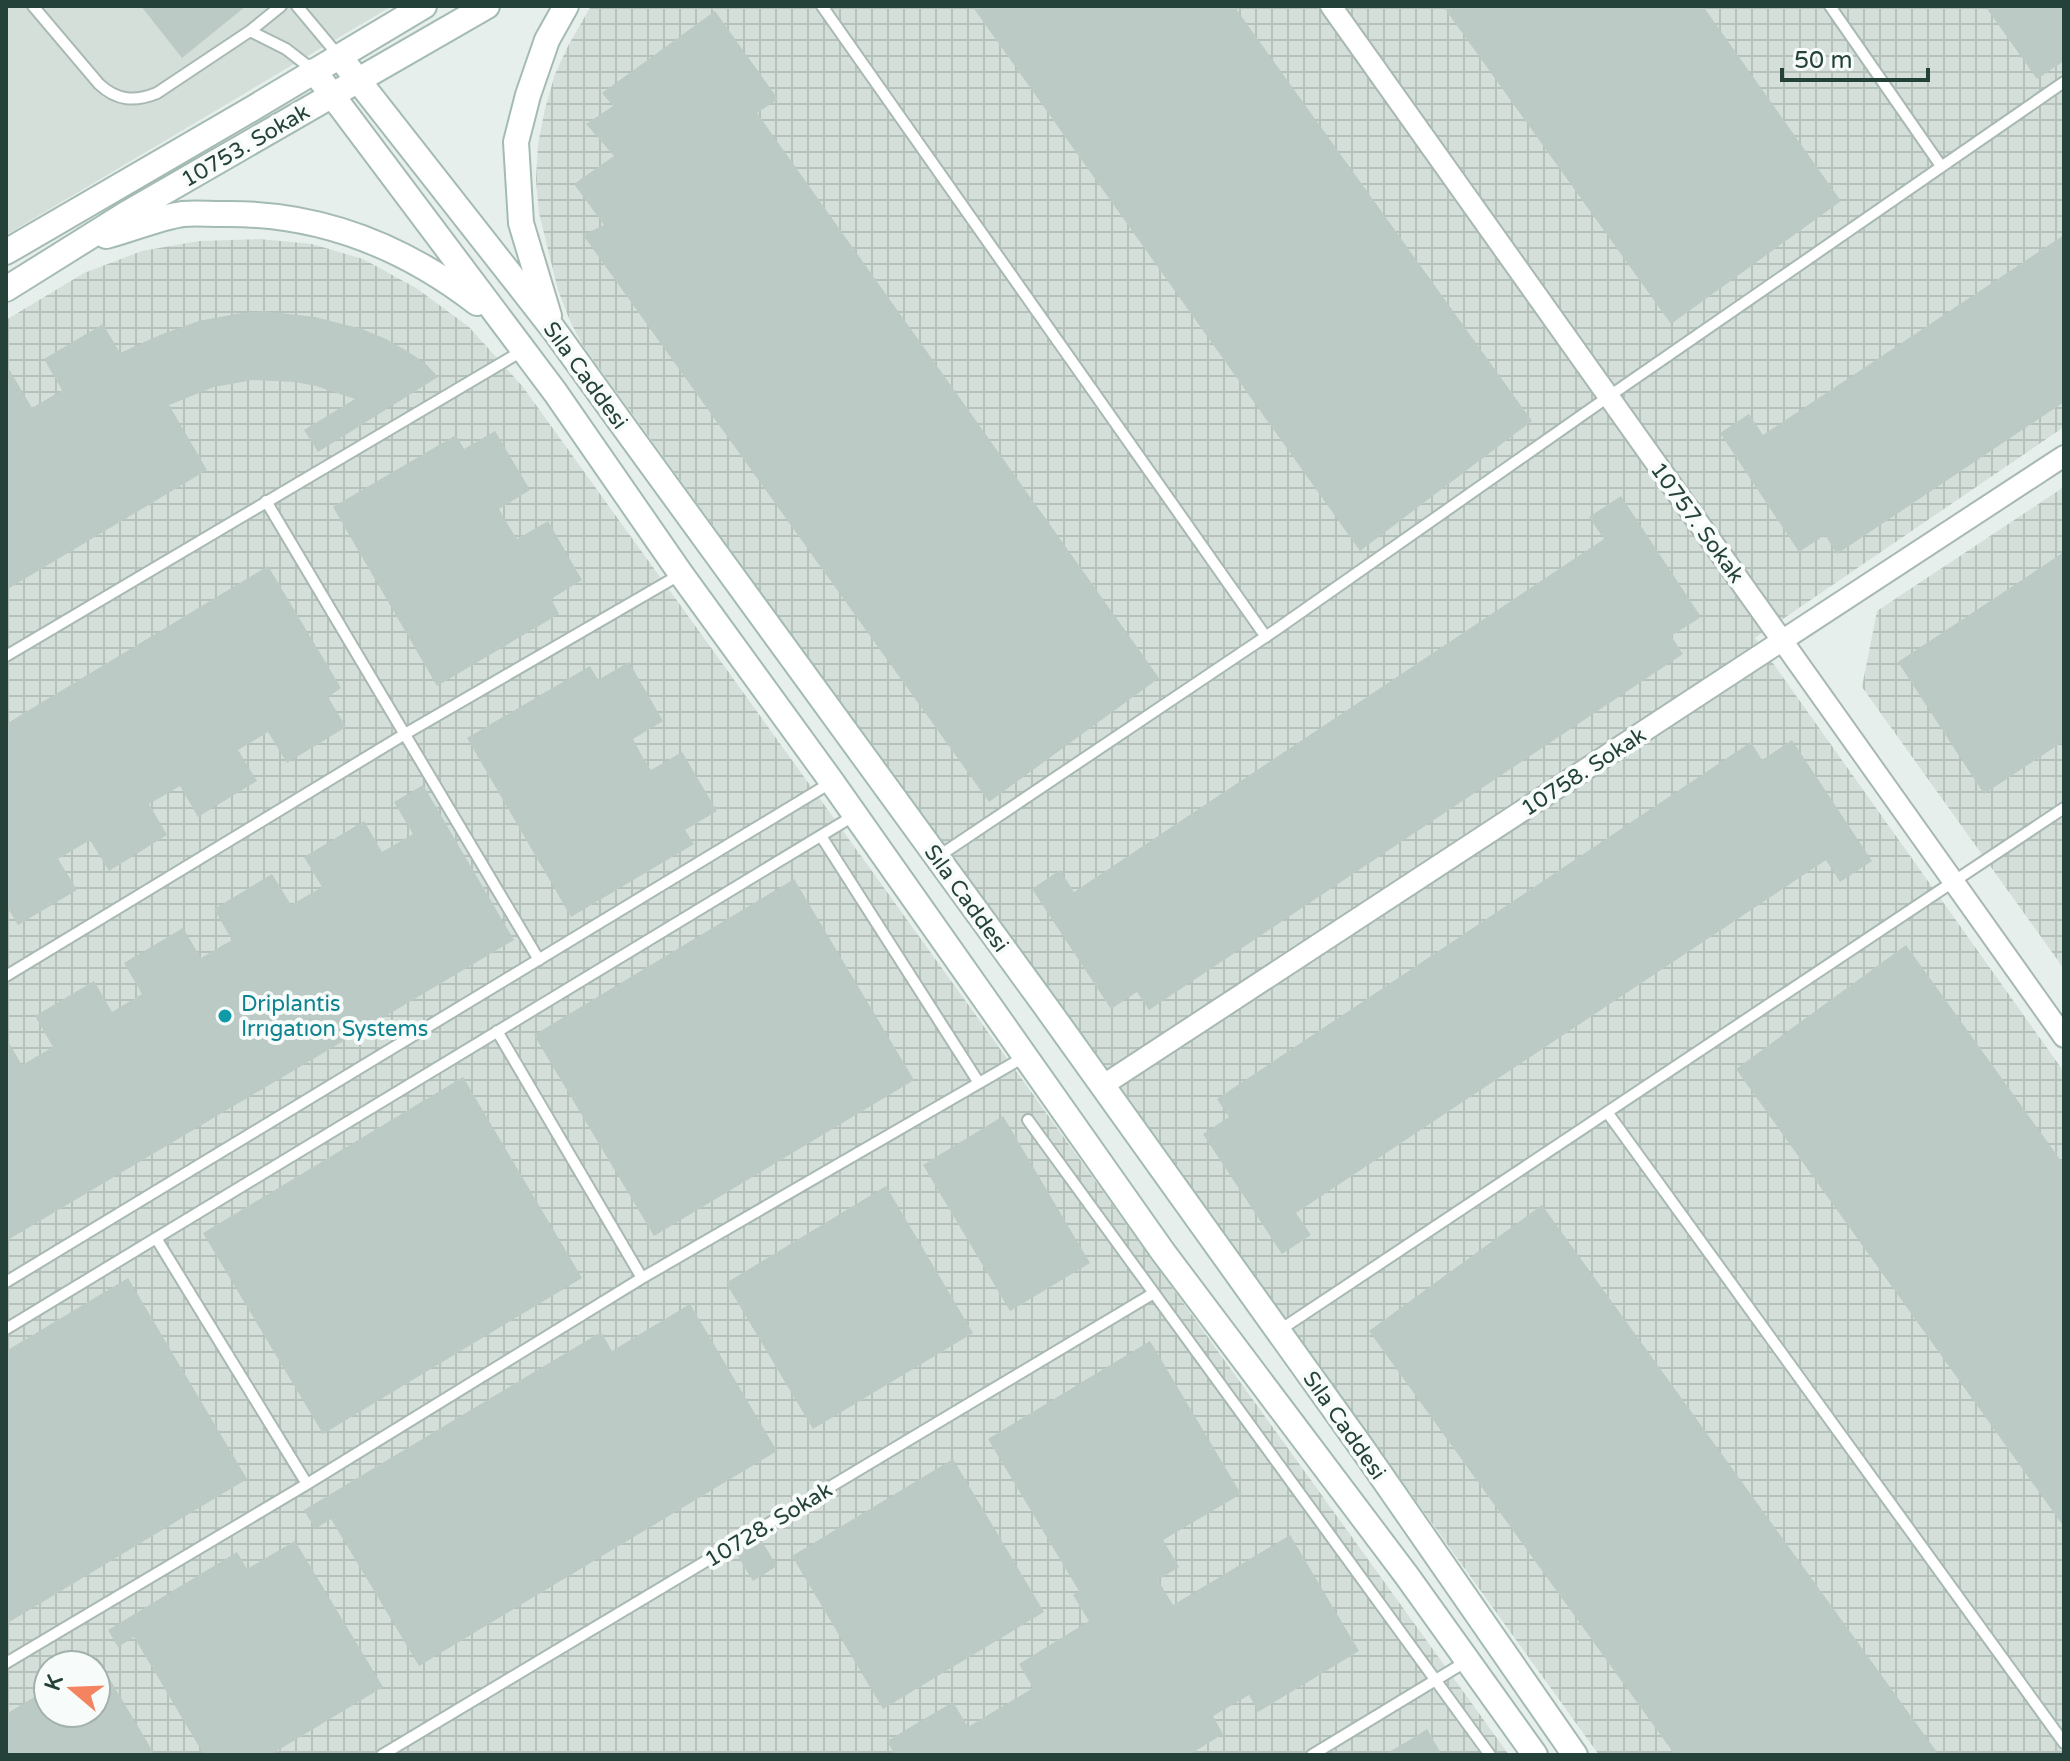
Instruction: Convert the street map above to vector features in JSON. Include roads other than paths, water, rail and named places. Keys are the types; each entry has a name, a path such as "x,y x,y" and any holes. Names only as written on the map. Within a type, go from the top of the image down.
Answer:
{"street":[{"name":"10753. Sokak","path":"6,252 424,6"},
{"name":"10753. Sokak","path":"6,289 126,214 487,6"},
{"path":"554,330 521,223 516,142 547,40 566,6"},
{"name":"10757. Sokak","path":"1331,6 2064,1037"},
{"name":"Sıla Caddesi","path":"339,56 554,330 1279,1331 1575,1755"},
{"name":"Sıla Caddesi","path":"314,71 555,392 1163,1252 1407,1576 1535,1755"},
{"path":"81,244 182,214 254,213 304,222 352,233 402,254 453,284 504,324"},
{"name":"10758. Sokak","path":"1102,1086 2064,456"}],"lane":[{"path":"33,6 99,84 108,92 132,100 157,93 250,31 281,6"},
{"path":"297,6 339,56"},
{"path":"822,6 1266,637"},
{"path":"1830,6 1941,166"},
{"path":"250,31 286,49 314,71"},
{"path":"937,857 1266,637 2064,82"},
{"path":"6,656 524,350"},
{"path":"266,501 539,960"},
{"path":"6,976 405,734 681,574"},
{"path":"6,1282 832,782"},
{"path":"1279,1331 2064,808"},
{"path":"6,1329 855,815"},
{"path":"821,836 979,1083"},
{"path":"497,1031 642,1278"},
{"path":"6,1663 307,1484 642,1278 1024,1057"},
{"path":"1607,1112 2064,1743"},
{"path":"1028,1120 1490,1755"},
{"path":"156,1238 307,1484"},
{"name":"10728. Sokak","path":"382,1755 1154,1293"},
{"path":"1312,1755 1467,1661"}],"place":[{"name":"Driplantis Irrıgatıon Systems","path":"225,1016"}]}
